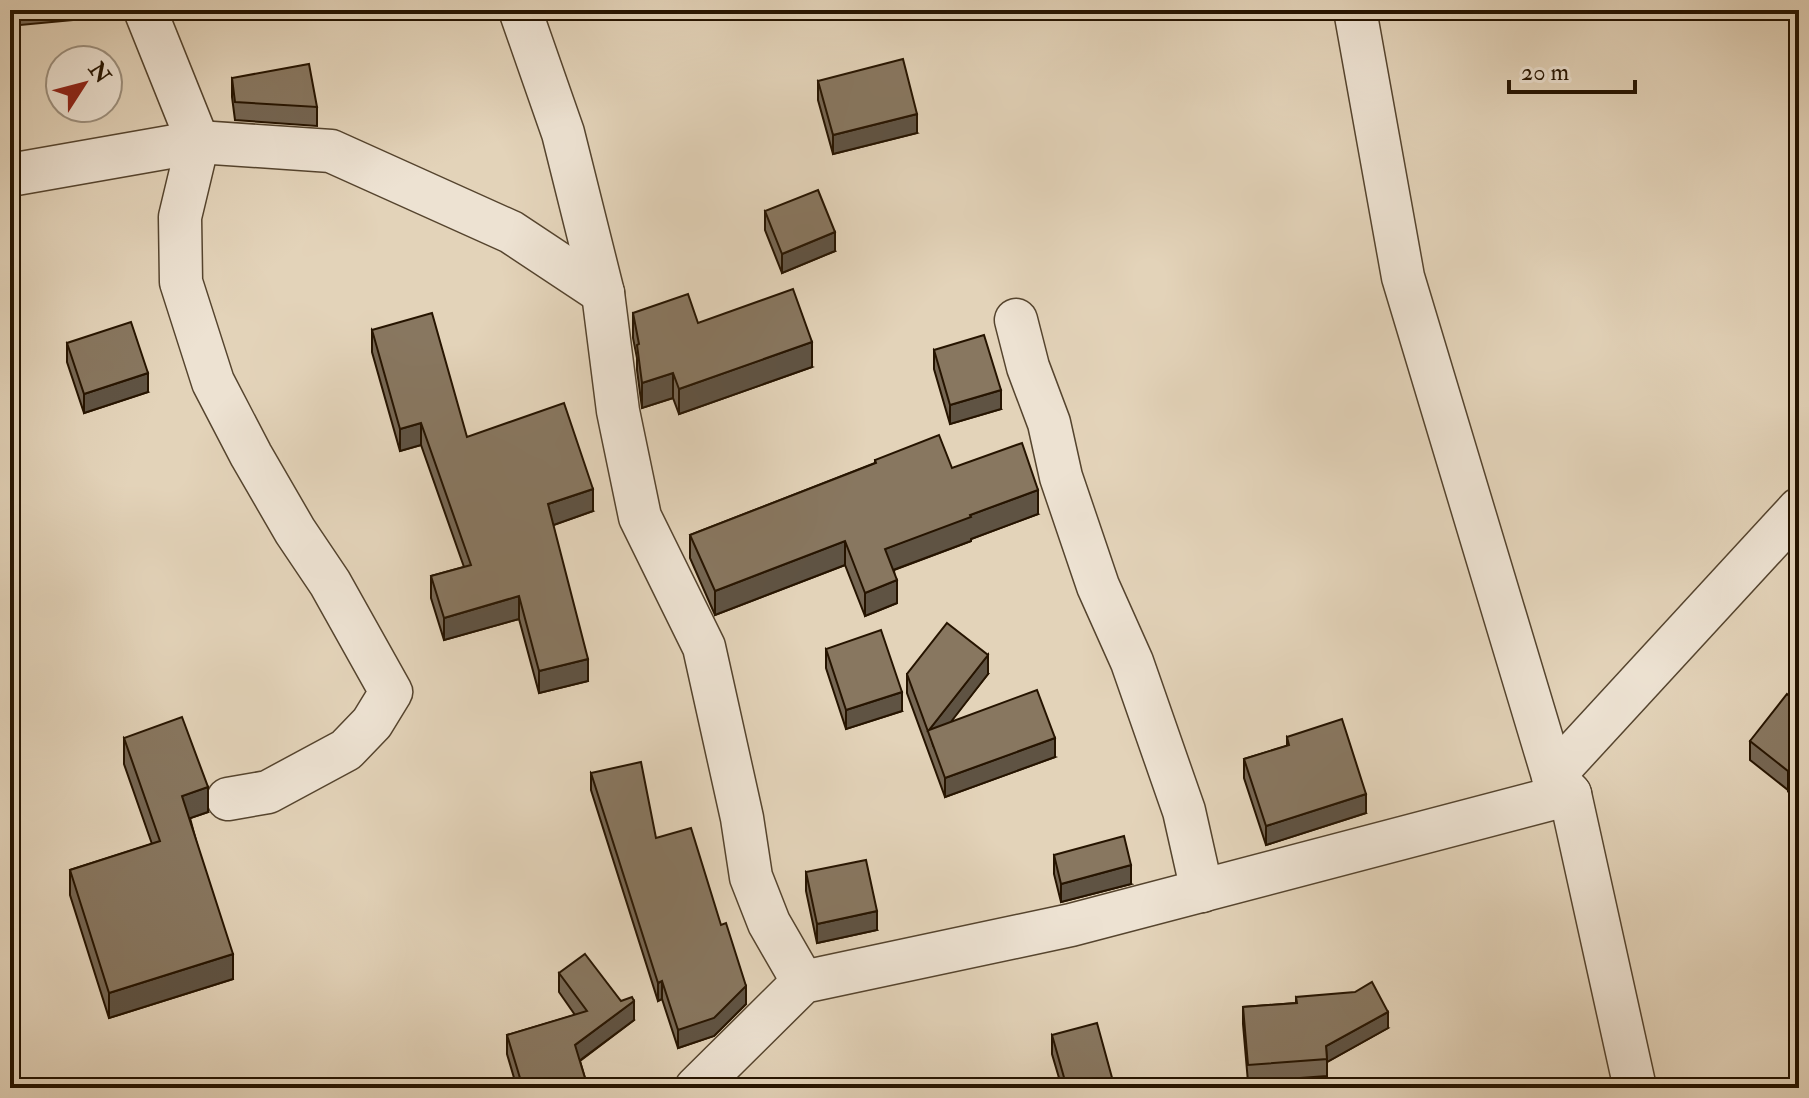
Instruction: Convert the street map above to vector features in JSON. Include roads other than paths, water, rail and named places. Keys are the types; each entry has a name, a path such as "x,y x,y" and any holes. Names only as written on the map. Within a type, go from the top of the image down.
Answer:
{"street":[{"path":"145,10 198,142 180,217 181,282 213,382 251,455 295,531 330,583 391,692 372,723 346,750 268,792 228,799"},
{"path":"520,10 563,133 603,293 618,411 640,517 704,647 742,818 751,877 769,923 803,982"},
{"path":"1355,10 1403,277 1561,785 1635,1088"},
{"path":"10,175 198,142 331,151 511,232 603,293"},
{"path":"1016,320 1028,367 1049,423 1061,477 1098,586 1132,662 1184,811 1202,891"},
{"path":"696,1088 803,982 1071,925 1202,891 1561,785 1799,509"}]}
